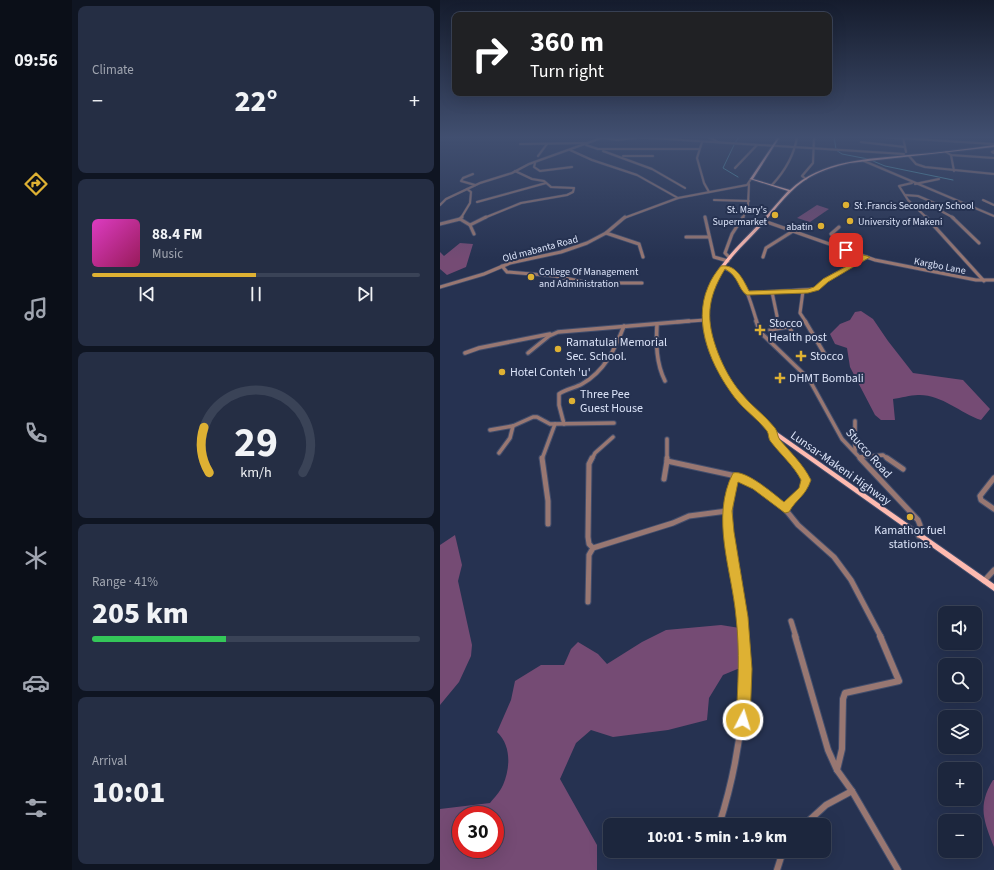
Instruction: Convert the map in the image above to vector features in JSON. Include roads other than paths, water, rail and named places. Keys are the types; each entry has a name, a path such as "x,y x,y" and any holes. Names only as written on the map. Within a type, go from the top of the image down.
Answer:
{"main road":[{"name":"Lunsar-Makeni Highway","path":"809,178 790,191 723,267 709,293 705,320 711,348 722,372 738,396 772,431 994,588"},
{"path":"751,179 790,191"}],"street":[{"path":"464,178 461,181 476,185"},
{"path":"440,200 446,199 476,185 497,178"},
{"path":"470,225 495,212 521,203 567,195 573,192 574,188 552,187 532,178"},
{"path":"641,178 678,198"},
{"path":"667,178 685,188"},
{"path":"702,178 709,192"},
{"path":"772,185 778,178"},
{"path":"902,178 994,216"},
{"path":"729,259 726,253 729,239 745,216 749,201 749,184 751,179"},
{"path":"939,179 899,186 905,195 936,226 984,281"},
{"path":"477,202 546,183"},
{"name":"Old mabanta Road","path":"440,287 502,266 561,252 593,241 626,217 678,198 749,184"},
{"path":"440,224 460,219 469,206 472,196 470,191 467,189"},
{"path":"905,195 918,196 944,207 941,211 954,218 979,243"},
{"path":"440,205 446,199"},
{"path":"714,200 740,202 749,201"},
{"path":"983,200 994,205"},
{"path":"705,217 714,257 729,259"},
{"path":"460,219 470,225 474,234"},
{"path":"764,221 867,257"},
{"path":"831,234 839,228"},
{"path":"763,257 766,248 793,231"},
{"path":"606,233 639,244 643,257"},
{"path":"686,237 709,237"},
{"path":"747,293 803,291 816,289 826,280 867,257"},
{"name":"Kargbo Lane","path":"867,257 884,262 984,281 994,280"},
{"path":"502,266 507,272 565,278 584,283 642,282"},
{"name":"Stucco Road","path":"723,267 738,275 747,293 760,332 809,379 835,429 918,520 920,528 919,536"},
{"path":"803,291 800,313 824,353"},
{"path":"772,292 777,316"},
{"path":"465,353 476,349 575,330 705,320"},
{"path":"657,324 656,349 659,368 665,381"},
{"path":"770,330 798,325"},
{"path":"564,424 558,397 559,394 582,384 602,370 610,358 624,326"},
{"path":"789,326 794,337"},
{"path":"528,353 552,334"},
{"path":"490,430 513,426 533,417 546,423 555,424 614,423"},
{"path":"855,421 855,452"},
{"path":"548,524 548,501 542,456 555,424"},
{"path":"499,453 510,438 513,426"},
{"path":"772,431 773,439 802,470 806,480 803,490 789,503 785,509"},
{"path":"593,548 588,537 589,464 595,453 613,437"},
{"path":"664,479 667,461 667,439"},
{"path":"860,458 884,455 903,469"},
{"path":"667,461 736,476 757,486 785,509 798,525 834,557 850,580 877,628 899,678 896,683 846,693 843,699 842,749 837,770"},
{"path":"721,818 736,772 745,705 742,617 728,532 727,511 736,476"},
{"path":"994,478 980,496 982,500 994,509"},
{"path":"588,602 589,555 593,548 674,523 689,516 702,513 727,511"},
{"path":"984,581 994,570"},
{"path":"790,620 828,750 837,770 852,791 898,870"},
{"path":"810,818 836,798 852,791"},
{"path":"777,870 781,858"}],"waterway":[{"path":"941,178 953,180"}],"place":[{"name":"St .Francis Secondary School","path":"846,205"},
{"name":"St. Mary's Supermarket","path":"775,215"},
{"name":"University of Makeni","path":"850,221"},
{"name":"abatin","path":"821,226"},
{"name":"College Of Management and Administration","path":"531,277"},
{"name":"Stocco Health post","path":"760,330"},
{"name":"Ramatulai Memorial Sec. School.","path":"558,349"},
{"name":"Stocco","path":"801,356"},
{"name":"Hotel Conteh 'u'","path":"502,372"},
{"name":"DHMT Bombali","path":"780,378"},
{"name":"Three Pee Guest House","path":"572,401"},
{"name":"Kamathor fuel stations.","path":"910,517"}]}
